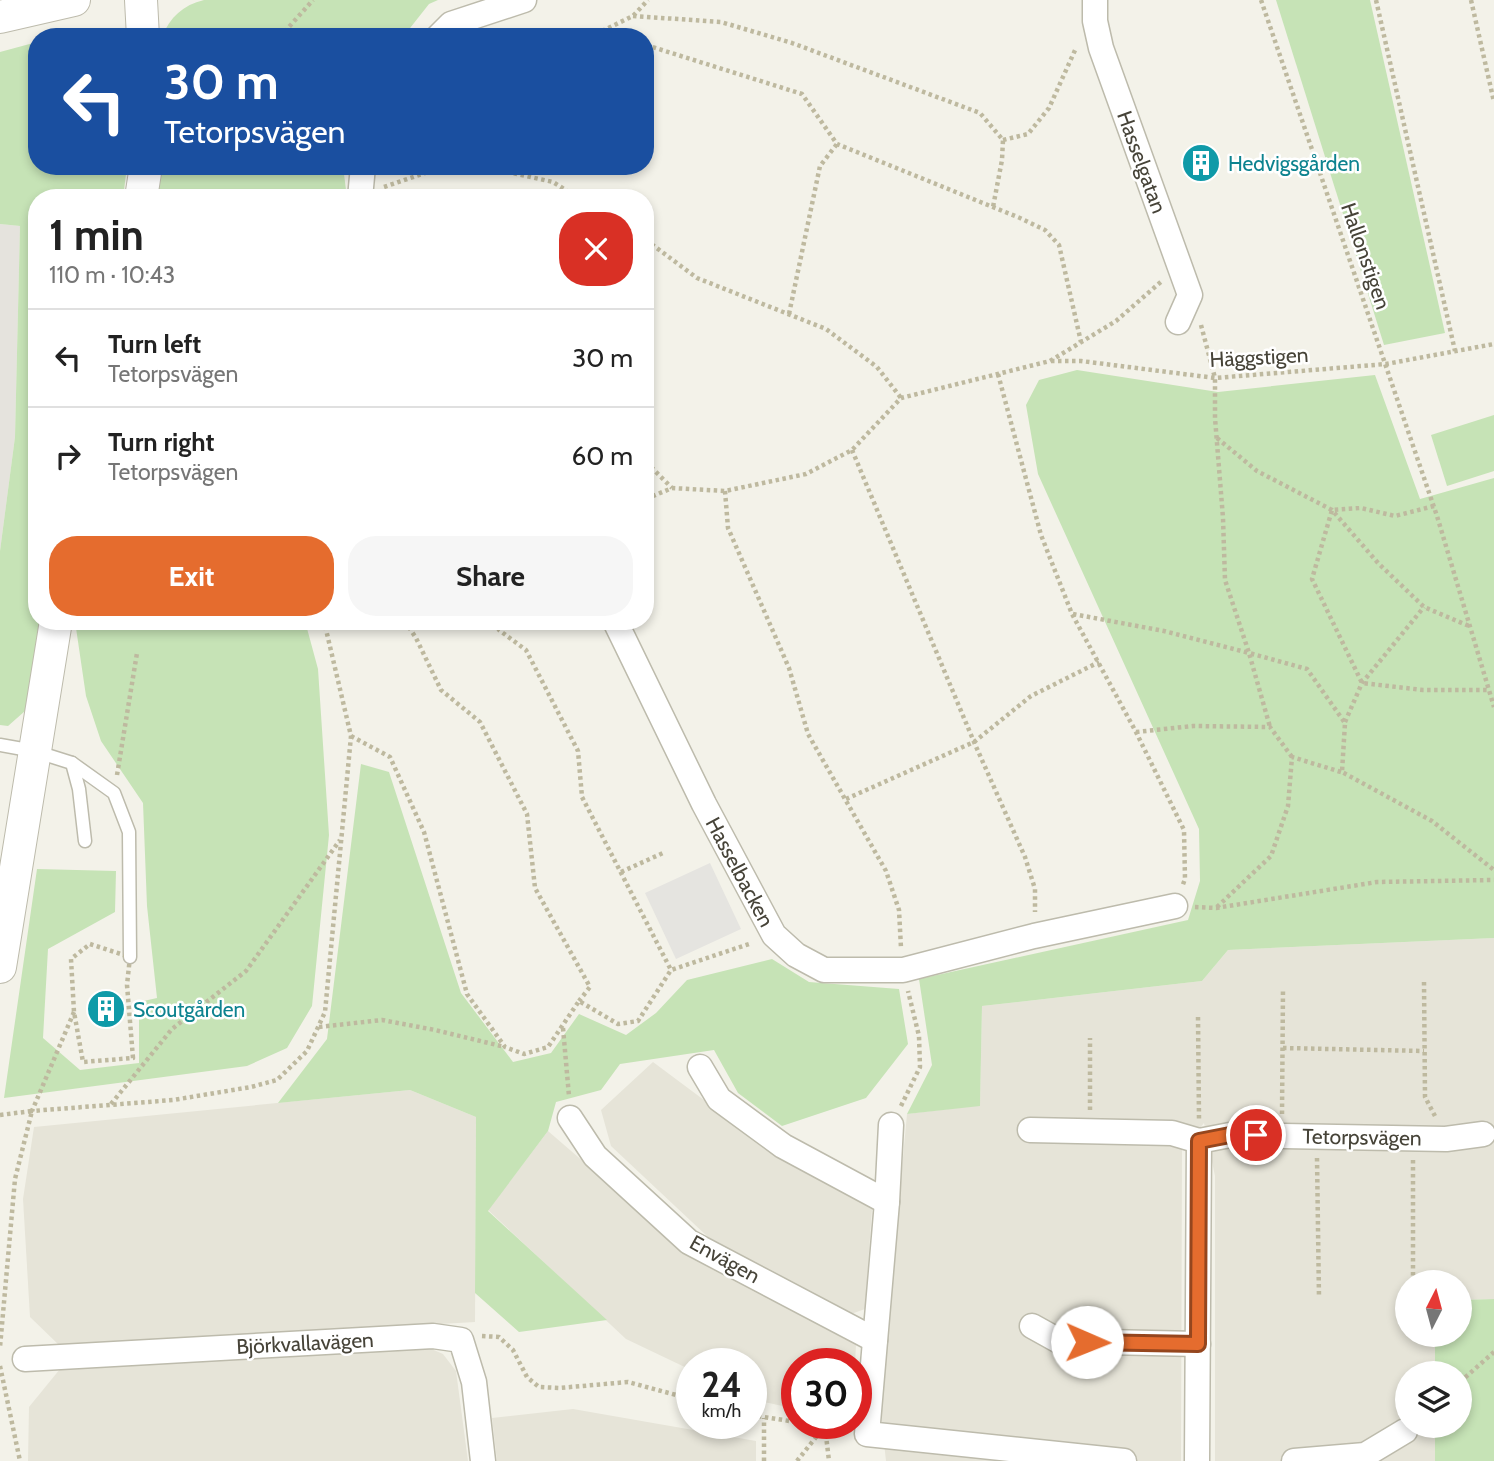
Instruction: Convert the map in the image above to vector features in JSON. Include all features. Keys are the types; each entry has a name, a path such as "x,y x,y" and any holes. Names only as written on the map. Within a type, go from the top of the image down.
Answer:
{"street":[{"path":"0,17 74,0"},
{"path":"141,0 143,28"},
{"path":"458,28 524,0"},
{"name":"Hasselgatan","path":"1095,11 1101,48 1190,295"},
{"path":"1178,322 1190,295"},
{"path":"0,967 54,630"},
{"name":"Hasselbacken","path":"619,630 704,804 774,935 796,955 824,970 903,970 1034,936 1175,906"},
{"path":"700,1067 719,1099 783,1146 887,1202"},
{"name":"Envägen","path":"570,1118 595,1156 689,1241 875,1340"},
{"path":"872,1375 891,1125"},
{"name":"Tetorpsvägen","path":"1030,1130 1172,1133 1199,1141 1230,1135 1447,1139 1483,1134"},
{"path":"1197,1461 1199,1141"},
{"path":"1032,1326 1059,1341 1198,1344"},
{"name":"Björkvallavägen","path":"25,1359 433,1336 461,1340"},
{"path":"461,1340 474,1381 483,1461"},
{"path":"872,1435 1124,1461"},
{"path":"1294,1461 1365,1455 1395,1437"}],"lane":[{"path":"0,745 34,751 72,763 114,793 129,832 130,957"},
{"path":"72,763 79,789 85,841"}],"path":[{"path":"288,28 313,0"},
{"path":"607,28 633,16 648,0"},
{"name":"Hallonstigen","path":"1261,0 1434,506 1494,707"},
{"path":"1376,0 1455,351"},
{"path":"1471,0 1494,102"},
{"path":"1003,140 1028,134 1049,108 1095,11"},
{"path":"633,16 721,22 792,43 980,113 1003,140 993,207"},
{"path":"654,48 802,94 837,144 1045,230 1059,245 1081,342"},
{"path":"789,314 820,166 837,144"},
{"path":"382,189 420,175"},
{"path":"522,175 553,182 564,189"},
{"path":"654,246 697,278 826,329 877,367 901,398"},
{"path":"654,496 672,488 725,491 806,474 852,450 901,398 1050,361 1116,321 1180,266"},
{"path":"1190,295 1215,378 1225,580 1270,727 1292,757 1342,772 1432,821 1494,870"},
{"name":"Häggstigen","path":"1050,361 1081,360 1215,378 1387,364 1494,344"},
{"path":"998,374 1041,535 1072,614 1100,662 1184,830 1185,879 1175,906 1216,908 1377,882 1494,880"},
{"path":"1217,437 1257,471 1332,510 1378,563 1424,607 1469,626"},
{"path":"852,450 1025,857 1035,889 1034,936"},
{"path":"654,470 672,488"},
{"path":"725,491 728,528 789,668 807,734 886,871 899,910 903,970 919,1036 920,1067 891,1125"},
{"path":"1332,510 1362,508 1395,516 1434,506"},
{"path":"1332,510 1312,579 1362,683"},
{"path":"1342,772 1345,723 1362,683 1424,607"},
{"path":"1072,614 1164,631 1307,669 1345,723"},
{"path":"0,1115 173,1100 251,1087 277,1080 307,1051 325,1012 351,736 326,630"},
{"path":"318,1027 382,1020 435,1030 524,1054 548,1046 590,987 536,888 527,814 480,722 441,690 410,630"},
{"path":"499,630 526,650 578,751 582,797 671,970"},
{"path":"114,793 137,653"},
{"path":"846,799 974,742 1031,696 1100,662"},
{"path":"1362,683 1423,690 1489,690"},
{"path":"1136,732 1193,726 1270,727"},
{"path":"351,736 390,757 424,832 467,994 505,1047"},
{"path":"1216,908 1271,856 1289,806 1292,757"},
{"path":"111,1105 172,1029 246,971 341,838"},
{"path":"621,873 663,853"},
{"path":"579,1001 618,1024 638,1021 671,970 774,935"},
{"path":"90,944 130,957 127,985 132,1058 83,1062 74,1012 71,959 90,944"},
{"path":"1424,982 1425,1097 1447,1139"},
{"path":"1282,1136 1283,989"},
{"path":"0,1347 15,1179 32,1111 74,1012"},
{"path":"1198,1017 1199,1141"},
{"path":"563,1026 570,1118"},
{"path":"1090,1038 1090,1132"},
{"path":"1283,1048 1319,1052 1424,1051"},
{"path":"1316,1136 1320,1298"},
{"path":"1412,1138 1413,1270"},
{"path":"461,1340 482,1336 499,1337 513,1350 527,1377 539,1387 559,1388 628,1382 676,1395"},
{"path":"1472,1371 1494,1352"},
{"path":"0,1366 20,1461"},
{"path":"764,1439 764,1461"},
{"path":"797,1461 815,1439"},
{"path":"826,1439 829,1461"}],"shaded area":[{"path":"0,224 20,226 15,437 0,551"},
{"path":"710,863 741,929 676,959 645,893"},
{"path":"1494,938 1494,1299 1472,1300 1472,1270 1395,1270 1395,1348 1435,1348 1435,1361 1395,1361 1395,1438 1435,1438 1435,1461 1215,1461 1215,1176 1204,1123 1182,1150 1181,1461 886,1461 880,1407 907,1114 980,1105 982,1006 1202,981 1228,950"},
{"path":"653,1062 767,1147 872,1209 865,1309 851,1314 708,1237 611,1146 601,1110"},
{"path":"410,1090 476,1117 475,1322 60,1346 30,1317 23,1199 34,1127"},
{"path":"548,1131 696,1259 856,1345 856,1348 781,1348 781,1406 767,1403 767,1348 676,1348 676,1363 626,1339 488,1210"},
{"path":"427,1347 443,1354 456,1371 468,1461 28,1461 29,1407 60,1369"},
{"path":"573,1409 676,1427 676,1439 756,1441 756,1461 497,1461 492,1418"}],"green space":[{"path":"204,0 438,0 429,4 410,28 166,28 178,13"},
{"path":"1276,0 1370,0 1445,333 1384,345"},
{"path":"28,44 28,175 126,175 124,189 28,189 28,630 39,630 25,711 8,726 0,725 0,551 15,437 20,226 0,224 0,52"},
{"path":"160,175 344,175 346,189 159,189"},
{"path":"1077,370 1218,392 1375,375 1420,499 1494,478 1494,938 1228,950 1202,981 982,1006 980,1106 907,1114 932,1065 919,979 1188,920 1200,881 1199,829 1038,474 1026,405 1039,380"},
{"path":"1494,415 1494,471 1447,486 1431,435"},
{"path":"76,630 307,630 318,669 329,835 312,1006 287,1048 247,1066 4,1098 37,869 116,871 115,912 48,949 43,1038 80,1070 139,1063 139,1002 157,998 147,906 143,803 101,741 86,696"},
{"path":"361,764 389,772 461,993 513,1062 551,1053 579,1014 626,1035 656,1013 687,980 772,959 809,982 899,989 908,1044 866,1098 782,1126 738,1093 714,1050 620,1064 601,1090 556,1102 548,1131 488,1211 607,1320 519,1332 475,1293 476,1117 410,1090 278,1103 327,1039"},
{"path":"1494,1299 1494,1461 1435,1461 1435,1438 1472,1438 1472,1361 1435,1361 1435,1348 1472,1348 1472,1300"}],"place":[{"name":"Hedvigsgården","path":"1201,163"},
{"name":"Scoutgården","path":"106,1009"}],"route":[{"path":"1087,1342 1198,1344 1199,1141 1230,1135 1256,1135"}]}
